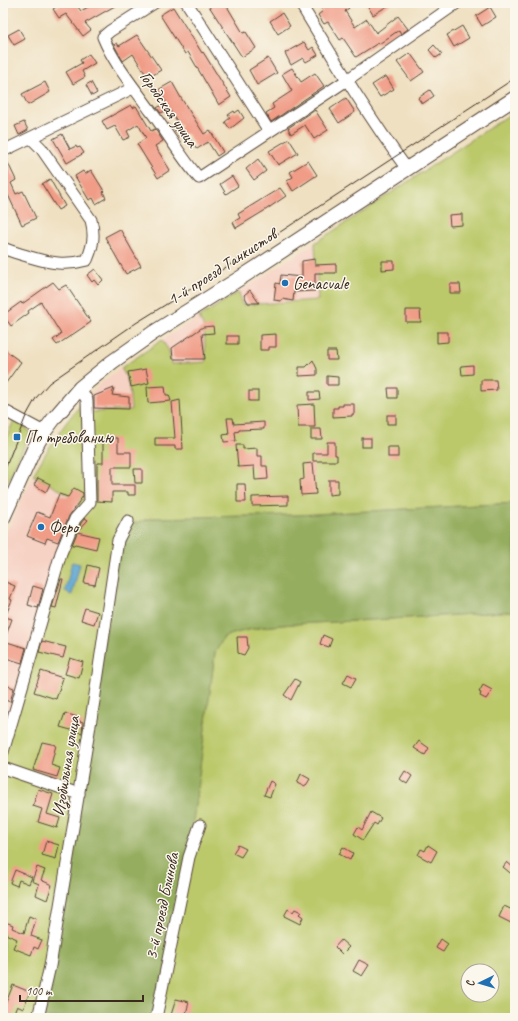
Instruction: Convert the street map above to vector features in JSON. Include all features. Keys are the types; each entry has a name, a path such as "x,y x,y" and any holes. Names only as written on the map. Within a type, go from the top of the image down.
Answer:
{"main road":[{"name":"1-й проезд Танкистов","path":"3,518 23,472 44,432 80,388 112,362 153,333 245,275 515,98"}],"street":[{"name":"Городская улица","path":"154,3 103,37 107,47 133,88 184,160 199,178 347,80 457,3"},
{"path":"187,3 269,131"},
{"path":"300,3 347,80 394,152 407,169"},
{"path":"3,151 133,88"},
{"path":"3,248 53,263 76,263 86,260 91,252 94,231 91,220 40,148 31,138"},
{"path":"3,752 61,553 75,519 90,502 87,400 80,388"},
{"path":"3,410 44,432"},
{"name":"Изобильная улица","path":"38,1018 50,966 118,540 128,521"},
{"path":"3,768 78,794"},
{"name":"3-й проезд Блинова","path":"156,1018 189,857 200,825"}],"shaded area":[{"path":"315,243 318,300 242,305 239,292"},
{"path":"199,317 204,328 207,363 171,364 169,351 162,340"},
{"path":"121,368 126,375 130,388 131,410 91,412 89,396 101,383"},
{"path":"33,475 80,500 58,553 6,729 3,728 3,540"}],"green space":[{"path":"515,111 515,503 298,515 154,518 131,524 42,1018 3,1018 3,728 6,729 58,553 80,501 33,475 65,424 89,396 91,412 131,410 128,383 121,368 162,340 169,351 171,364 206,362 204,328 199,317 239,292 242,305 318,300 315,243"},
{"path":"14,420 30,431 30,435 3,493 3,446"},
{"path":"515,503 515,611 287,624 239,632 224,637 215,653 191,836 156,1018 42,1018 121,540 131,524 154,518 298,515"},
{"path":"515,611 515,1018 156,1018 191,836 215,652 224,637 239,632 287,624 414,618"}],"water":[{"path":"72,562 80,564 72,595 65,591"}],"building":[{"path":"62,3 75,3 81,11 95,3 120,3 85,23 91,30 83,36 66,14 59,18 53,9"},
{"path":"207,3 225,3 243,33 246,32 256,48 242,57"},
{"path":"317,3 346,3 349,8 345,11 355,27 367,19 376,33 398,16 408,29 401,34 399,30 379,44 378,43 356,57 343,38 340,40 328,22 324,24 318,15 323,11"},
{"path":"366,3 392,3 373,15"},
{"path":"173,7 231,97 219,105 188,52 185,54 160,15"},
{"path":"490,7 496,17 482,26 476,16"},
{"path":"282,13 290,26 278,34 270,21"},
{"path":"462,26 469,38 454,47 447,35"},
{"path":"19,29 25,39 14,45 8,35"},
{"path":"137,35 161,70 148,78 133,54 123,61 114,45 117,43 119,46"},
{"path":"304,42 309,50 313,47 318,55 306,62 303,58 291,65 285,53"},
{"path":"434,45 442,54 436,58 429,50"},
{"path":"410,53 424,72 411,81 397,62"},
{"path":"89,54 95,63 82,71 85,77 73,84 66,72 82,63 80,60"},
{"path":"268,58 277,73 257,85 249,70"},
{"path":"292,68 301,82 315,73 324,86 271,122 266,113 274,108 272,104 292,91 282,74"},
{"path":"386,76 394,89 380,97 372,85"},
{"path":"45,82 50,92 28,105 22,94"},
{"path":"91,82 97,93 92,96 86,85"},
{"path":"172,82 204,134 210,130 223,152 217,156 208,142 197,149 186,133 179,138 174,131 181,127 169,109 161,113 157,108 166,102 158,90"},
{"path":"430,90 434,96 422,104 418,98"},
{"path":"346,98 355,112 339,123 330,109"},
{"path":"131,105 133,108 136,106 151,131 155,129 163,141 155,146 170,170 158,178 137,144 146,138 138,124 127,131 130,137 123,140 115,126 107,130 102,121"},
{"path":"239,110 244,118 230,129 225,122 230,118 228,115"},
{"path":"315,110 328,130 314,139 305,125 291,134 288,128"},
{"path":"24,122 28,130 19,135 15,126"},
{"path":"62,134 70,149 76,146 77,148 80,147 84,153 67,163 53,139"},
{"path":"289,139 298,153 278,165 269,151"},
{"path":"258,159 266,171 254,180 246,169"},
{"path":"308,161 317,175 293,191 287,181 293,177 290,172"},
{"path":"8,163 16,180 11,183 16,194 23,191 36,218 22,225 3,184 3,165"},
{"path":"91,170 104,191 103,192 106,198 96,204 93,198 89,200 75,176 83,171 85,174"},
{"path":"232,176 238,186 226,194 220,184"},
{"path":"50,179 65,206 58,210 42,184"},
{"path":"280,188 286,196 236,228 233,222 240,218 238,214"},
{"path":"462,214 462,225 450,226 449,215"},
{"path":"120,229 141,266 126,274 105,237"},
{"path":"315,259 315,265 336,264 336,273 315,273 315,291 294,292 293,301 282,299 281,301 274,300 276,283 280,284 281,275 302,277 302,261"},
{"path":"382,261 394,261 394,269 382,270"},
{"path":"95,269 103,280 98,285 94,280 92,282 87,275"},
{"path":"53,282 59,289 66,285 91,322 57,345 53,340 61,334 41,302 11,326 3,315 21,302 22,304"},
{"path":"450,284 460,284 461,293 450,293"},
{"path":"250,290 259,303 248,303 244,295"},
{"path":"406,310 420,310 421,322 406,322"},
{"path":"213,326 214,333 202,334 205,359 173,359 172,348 203,327"},
{"path":"437,332 448,332 448,342 437,343"},
{"path":"276,334 276,347 269,347 269,350 260,350 260,335"},
{"path":"227,336 238,336 238,344 227,344"},
{"path":"3,349 21,362 3,387"},
{"path":"327,351 336,351 337,360 327,360"},
{"path":"313,360 317,369 317,375 299,376 299,367 306,367"},
{"path":"473,365 473,374 462,375 461,366"},
{"path":"146,369 149,383 131,387 128,372"},
{"path":"327,376 338,377 338,385 327,385"},
{"path":"481,380 496,380 497,390 481,391"},
{"path":"165,386 166,395 169,395 171,401 148,403 147,387"},
{"path":"114,388 112,395 129,397 129,409 94,408 94,396"},
{"path":"388,388 397,388 397,398 389,398"},
{"path":"249,391 258,391 258,401 249,401"},
{"path":"309,392 319,392 320,399 309,400"},
{"path":"180,400 183,449 175,449 175,446 155,446 155,438 175,438 172,402"},
{"path":"314,404 315,427 298,427 297,405"},
{"path":"343,404 354,404 354,414 352,414 352,416 333,417 333,408 343,406"},
{"path":"387,415 396,415 396,424 387,424"},
{"path":"227,418 233,418 234,424 264,422 264,429 239,430 235,432 236,441 224,442 223,435 229,434"},
{"path":"311,429 321,429 322,439 311,439"},
{"path":"103,438 118,438 118,452 131,452 131,467 112,467 112,485 135,485 135,495 128,495 128,492 112,492 112,502 97,501 97,463 103,463"},
{"path":"362,438 371,438 371,447 362,447"},
{"path":"327,442 335,442 335,455 337,455 337,461 313,461 313,453 327,453"},
{"path":"236,445 243,445 243,449 257,448 257,456 262,456 262,466 267,466 268,479 255,480 254,466 238,467"},
{"path":"388,447 398,447 398,457 388,457"},
{"path":"313,463 316,494 301,495 300,480 304,479 303,464"},
{"path":"134,469 142,469 142,483 135,483"},
{"path":"38,478 50,484 46,492 34,485"},
{"path":"329,480 338,480 338,494 329,495"},
{"path":"237,484 245,484 246,502 237,502"},
{"path":"74,488 83,493 83,496 69,516 58,542 47,538 45,543 27,536 37,512 50,517 59,494 68,497"},
{"path":"288,496 288,505 252,506 252,497"},
{"path":"85,518 88,520 78,531"},
{"path":"77,532 99,537 96,549 75,544 72,545"},
{"path":"88,565 99,568 95,585 84,583"},
{"path":"61,579 63,579 56,608 52,607"},
{"path":"3,581 15,586 10,599 12,600 5,617 12,619 4,641 26,648 22,663 3,657"},
{"path":"33,586 43,589 38,608 28,605"},
{"path":"85,608 98,612 94,624 81,620"},
{"path":"323,635 332,639 329,647 320,644"},
{"path":"237,637 247,637 248,648 244,655 238,653"},
{"path":"42,641 66,647 63,658 39,652"},
{"path":"70,658 83,662 79,678 65,674"},
{"path":"41,671 63,678 56,699 34,692"},
{"path":"348,674 356,678 351,687 343,683"},
{"path":"295,679 300,682 291,700 284,695"},
{"path":"3,684 14,688 10,702 3,699"},
{"path":"483,685 492,690 486,699 480,696 481,693 479,692"},
{"path":"65,713 77,717 76,720 83,722 82,733 60,727"},
{"path":"419,741 429,748 425,755 414,748"},
{"path":"42,742 56,745 51,765 60,768 57,777 33,770"},
{"path":"405,771 412,776 407,784 400,779"},
{"path":"301,774 310,779 305,787 297,783"},
{"path":"270,781 275,784 270,797 264,795"},
{"path":"38,789 53,794 47,814 60,818 57,828 38,822 42,809 33,806"},
{"path":"371,812 381,818 377,825 374,823 363,840 354,834 358,827 362,830"},
{"path":"46,841 59,845 56,859 42,855"},
{"path":"238,845 246,849 241,857 233,853"},
{"path":"428,845 437,851 431,862 418,855 421,849 425,851"},
{"path":"343,847 353,853 350,860 339,854"},
{"path":"507,862 515,869 515,877 503,867"},
{"path":"37,867 45,870 41,880 52,885 47,900 36,895 39,884 32,881"},
{"path":"15,870 32,877 29,884 19,880 17,886 10,883"},
{"path":"504,906 515,911 511,923 499,917"},
{"path":"288,909 293,912 295,909 301,912 299,914 303,917 300,924 284,916"},
{"path":"29,916 36,919 31,936 42,940 38,949 34,947 31,955 13,948 17,939 3,933 3,921 13,925 12,928 24,933"},
{"path":"441,939 448,944 443,952 436,948"},
{"path":"341,940 349,947 342,954 335,947"},
{"path":"359,960 369,965 362,976 353,971"},
{"path":"13,985 30,992 23,1009 17,1006 12,1018 3,1018 3,1004 5,1005"},
{"path":"176,999 189,1002 185,1018 171,1015"}],"tram line":[{"path":"3,474 26,416 36,398 49,383 136,323 236,261 515,78"}],"place":[{"name":"Genacvale","path":"285,283"},
{"name":"По требованию","path":"17,437"},
{"name":"Феро","path":"41,527"}]}
